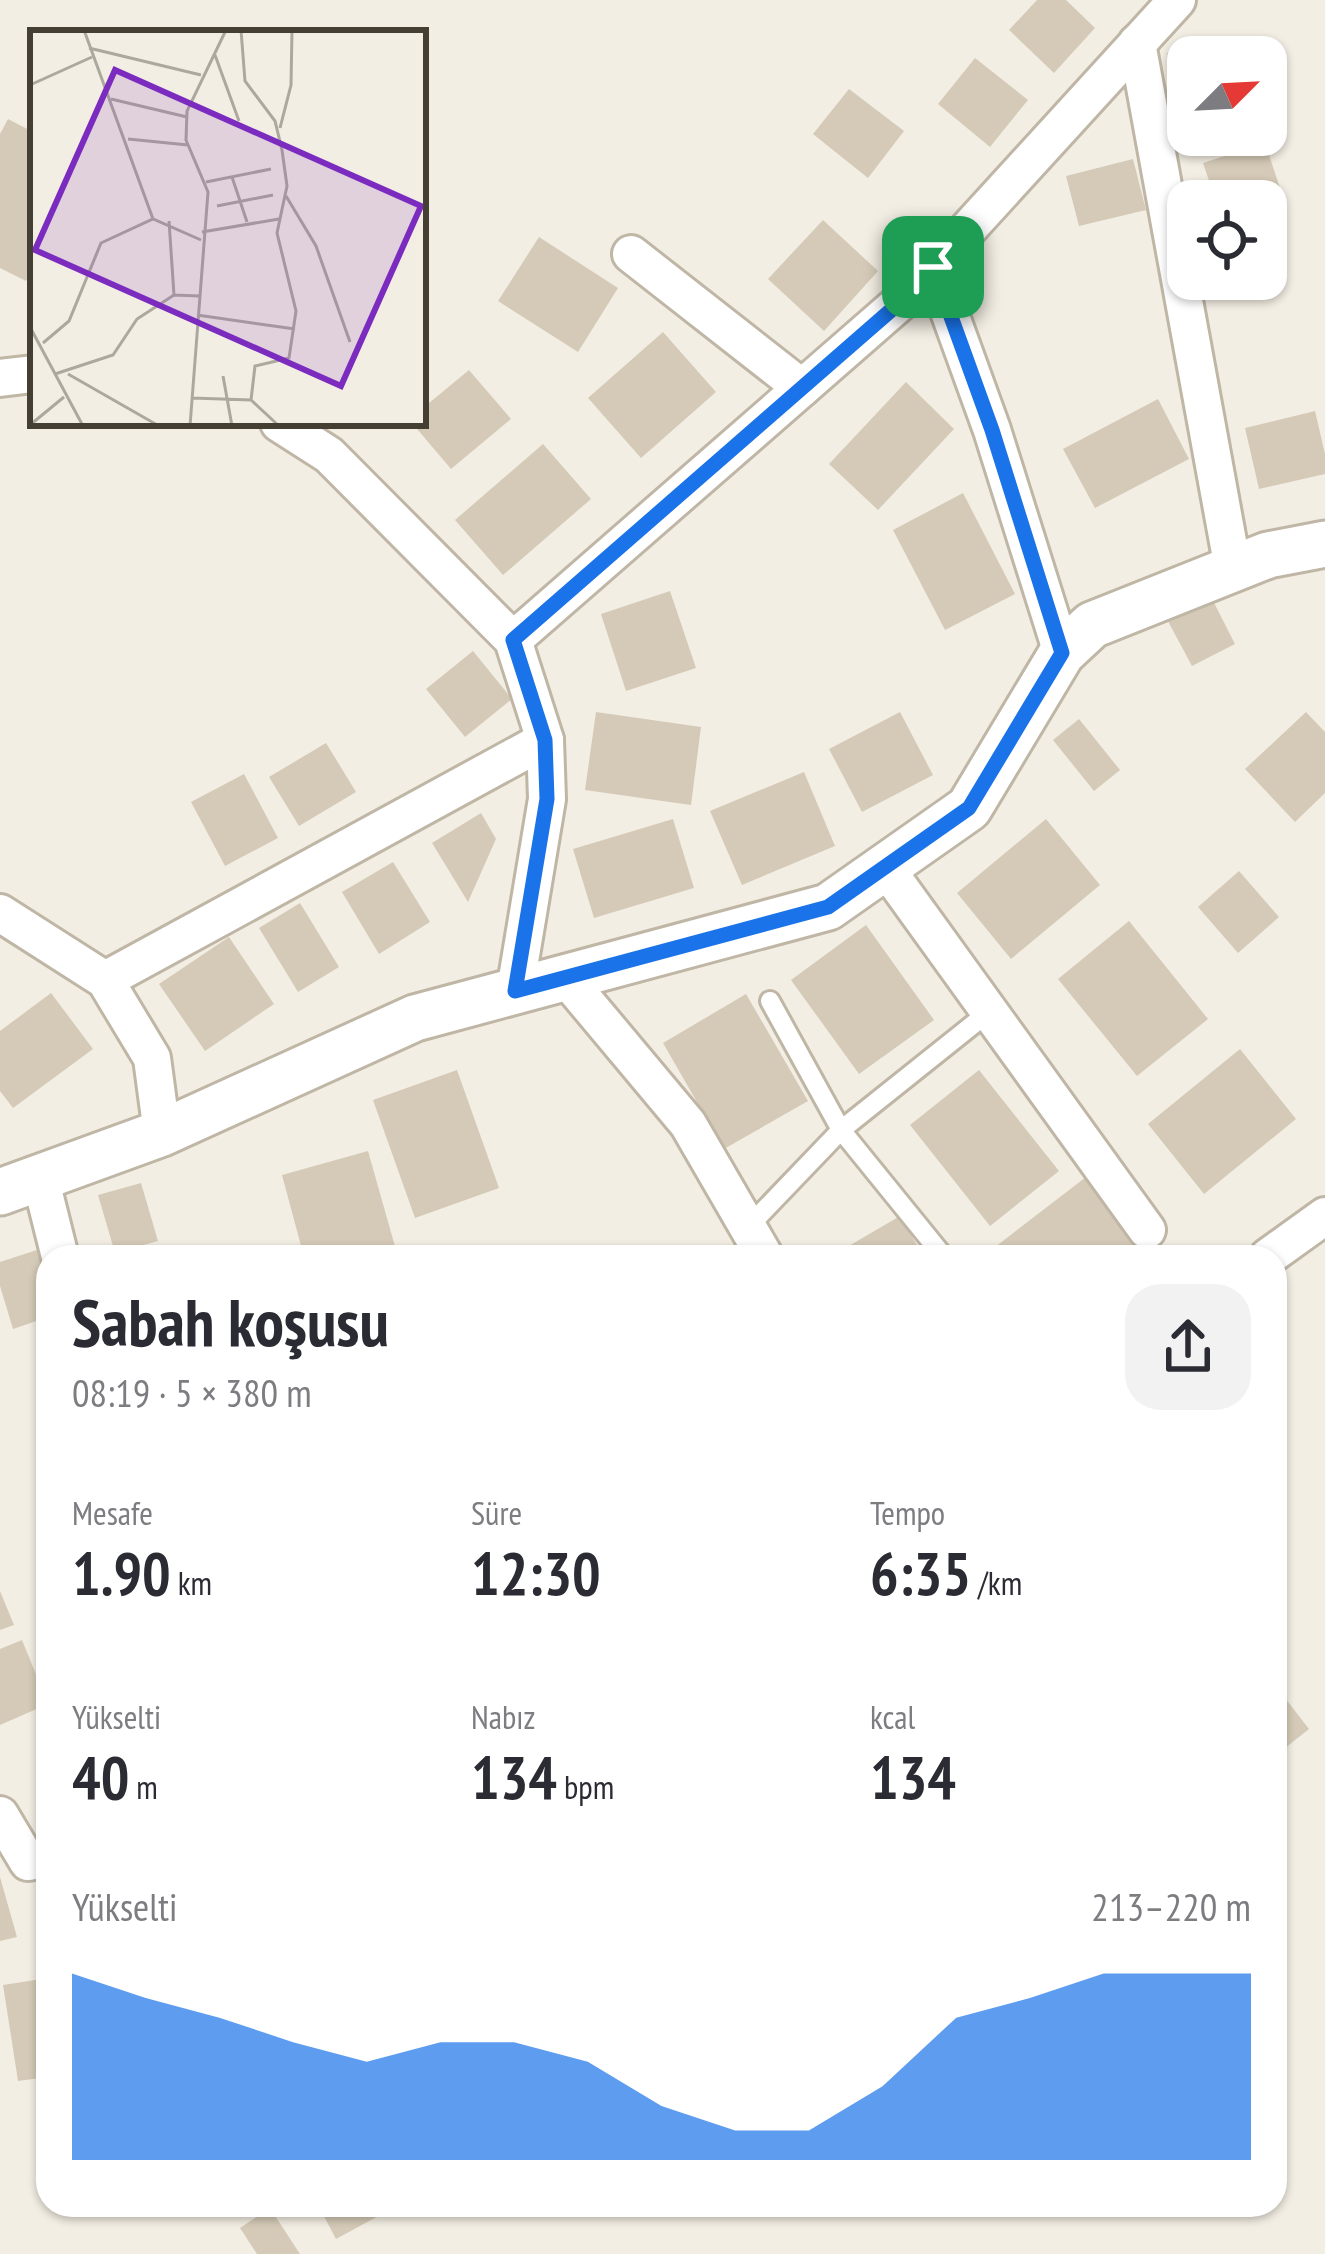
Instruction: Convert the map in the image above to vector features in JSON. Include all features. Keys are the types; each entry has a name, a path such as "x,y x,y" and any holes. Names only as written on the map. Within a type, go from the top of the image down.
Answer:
{"street":[{"path":"513,640 905,298 1177,0"},
{"path":"1137,43 1233,569"},
{"path":"631,254 802,388"},
{"path":"933,267 992,430 1062,653"},
{"path":"0,378 30,374"},
{"path":"284,426 329,455 513,640 545,740 547,799 515,991"},
{"path":"53,1245 20,1185 163,1133 415,1018 828,907 969,808 1062,653 1091,625 1268,555 1325,544"},
{"path":"105,980 545,740"},
{"path":"885,867 1147,1230"},
{"path":"0,913 105,980 152,1058 163,1133"},
{"path":"565,977 688,1124 756,1242"},
{"path":"1285,1245 1325,1216"},
{"path":"0,1815 28,1862 36,1860"}],"lane":[{"path":"770,1000 842,1130 934,1245"},
{"path":"756,1242 842,1130 990,1011"}],"building":[{"path":"1037,0 1066,0 1095,28 1054,73 1009,30"},
{"path":"975,58 1028,100 990,147 938,104"},
{"path":"849,89 904,131 868,178 813,134"},
{"path":"8,119 30,130 30,274 26,281 0,268 0,134"},
{"path":"1225,156 1269,156 1277,180 1209,180 1203,163"},
{"path":"1133,159 1146,210 1079,226 1066,176"},
{"path":"823,220 878,271 824,331 768,279"},
{"path":"539,237 618,288 578,352 498,301"},
{"path":"663,332 716,392 641,458 588,398"},
{"path":"469,370 511,419 451,469 415,426 426,426 426,406"},
{"path":"906,382 954,429 878,510 829,464"},
{"path":"1158,399 1189,459 1095,508 1063,449"},
{"path":"1315,411 1325,474 1259,489 1245,428"},
{"path":"543,444 591,499 503,575 455,520"},
{"path":"963,493 1015,594 945,630 893,530"},
{"path":"1206,587 1235,644 1192,666 1162,610"},
{"path":"670,591 696,668 626,691 601,614"},
{"path":"473,651 512,699 465,737 426,689"},
{"path":"596,712 701,727 691,805 585,790"},
{"path":"900,712 933,775 862,812 829,749"},
{"path":"1306,712 1325,732 1325,793 1295,822 1245,769"},
{"path":"1079,719 1120,770 1094,791 1053,740"},
{"path":"326,743 356,792 299,826 269,777"},
{"path":"804,772 835,846 742,885 710,811"},
{"path":"244,774 278,838 225,866 191,802"},
{"path":"481,813 496,839 468,902 432,843"},
{"path":"673,819 694,888 594,918 573,849"},
{"path":"1046,819 1100,885 1011,959 957,893"},
{"path":"393,862 430,922 379,954 342,892"},
{"path":"1239,871 1279,917 1238,953 1198,907"},
{"path":"300,903 339,967 298,992 259,928"},
{"path":"1129,921 1208,1019 1137,1076 1058,979"},
{"path":"866,925 934,1020 859,1074 791,980"},
{"path":"229,937 274,1004 205,1051 159,984"},
{"path":"51,993 93,1049 13,1108 0,1091 0,1031"},
{"path":"746,994 808,1101 724,1149 663,1043"},
{"path":"1240,1049 1296,1119 1204,1194 1148,1124"},
{"path":"457,1070 499,1188 415,1218 373,1100"},
{"path":"979,1070 1059,1171 990,1226 910,1125"},
{"path":"368,1151 395,1245 301,1245 282,1175"},
{"path":"1086,1177 1139,1245 998,1245"},
{"path":"141,1183 158,1241 113,1245 98,1195"},
{"path":"900,1216 917,1245 850,1245"},
{"path":"36,1250 36,1321 13,1329 0,1286 0,1262"},
{"path":"0,1591 14,1625 0,1630"},
{"path":"22,1640 36,1674 36,1709 0,1725 0,1649"},
{"path":"1287,1701 1309,1729 1287,1746"},
{"path":"0,1877 17,1937 0,1941"},
{"path":"36,1980 36,2079 18,2081 3,1985"},
{"path":"256,2217 276,2217 300,2254 257,2254 240,2228"},
{"path":"324,2217 376,2217 336,2239"}],"route":[{"path":"933,267 992,430 1062,653 969,808 828,907 515,991 547,799 545,740 513,640 905,298 933,267"}]}
